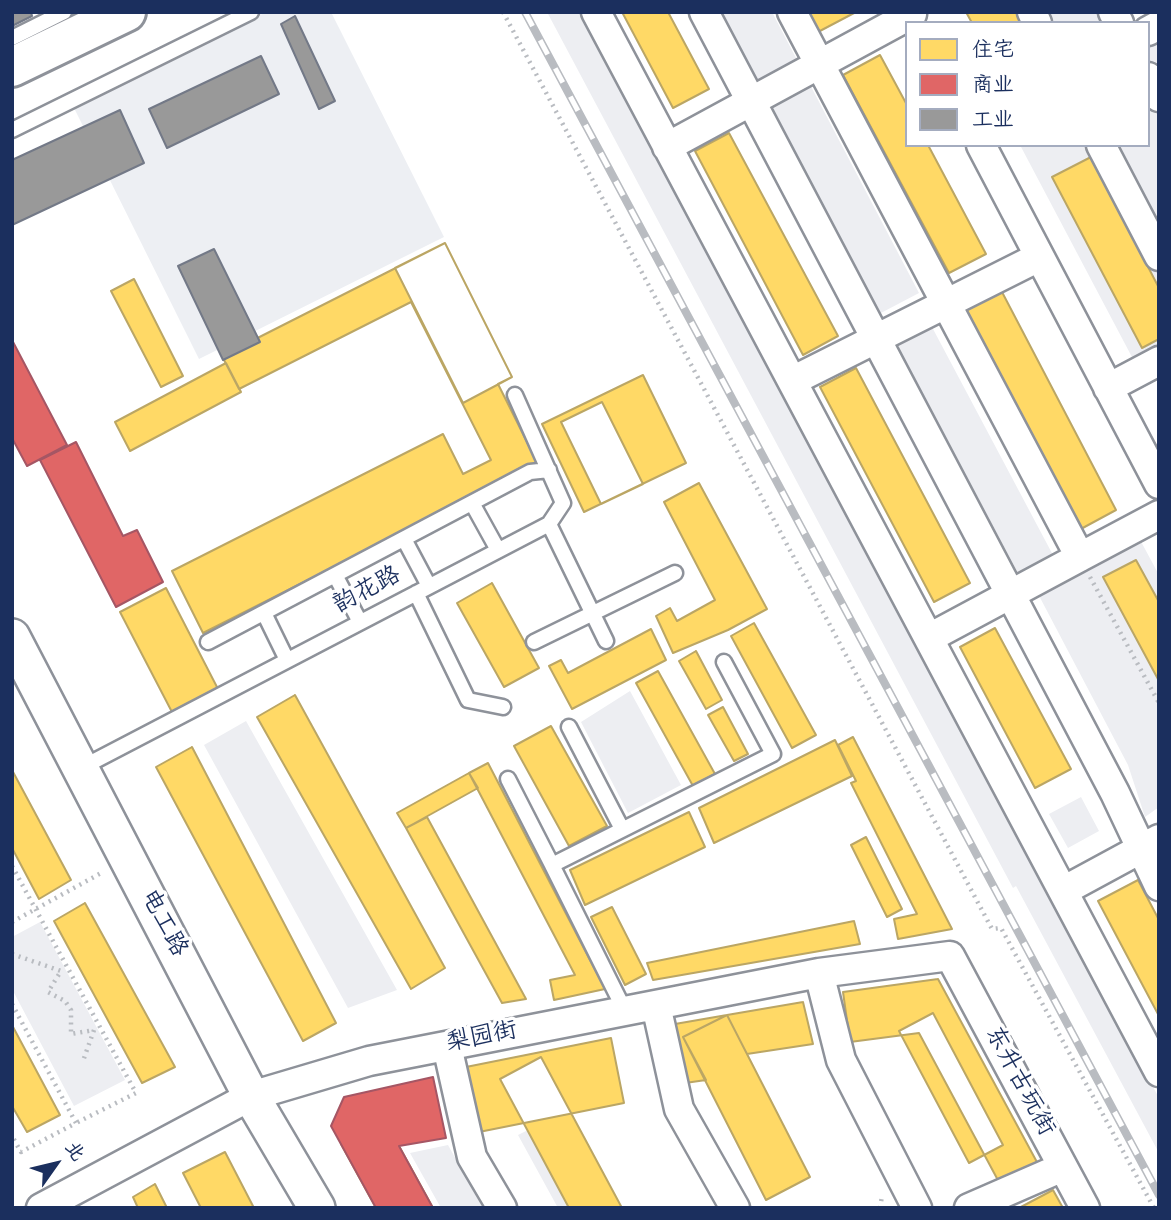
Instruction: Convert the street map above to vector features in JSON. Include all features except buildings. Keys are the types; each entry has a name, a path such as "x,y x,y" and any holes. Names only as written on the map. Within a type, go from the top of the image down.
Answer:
{"highway":[{"path":"12,67 126,12"}],"street":[{"path":"596,12 1159,1072"},
{"path":"704,12 1009,595 1115,793 1149,844 1159,887"},
{"path":"792,12 1080,557"},
{"path":"667,147 913,16"},
{"path":"1150,81 1159,97"},
{"path":"982,147 1159,484"},
{"path":"1102,147 1159,256"},
{"path":"792,381 1039,257"},
{"path":"1108,388 1159,361"},
{"path":"929,638 1159,515"},
{"name":"电工路","path":"12,636 251,1096 317,1208"},
{"path":"1063,891 1149,844"},
{"name":"梨园街","path":"41,1208 251,1096 369,1061 819,973 950,956"},
{"name":"东升古玩街","path":"950,956 1085,1208"},
{"path":"819,973 841,1060 917,1208"},
{"path":"656,1005 679,1109 735,1208"},
{"path":"447,1046 472,1157 502,1208"},
{"path":"969,1208 1063,1167"}],"lane":[{"path":"12,38 39,18 64,12"},
{"path":"12,130 251,12"},
{"path":"515,395 563,503 549,524 606,641"},
{"path":"208,642 530,472 550,470"},
{"path":"472,503 498,550"},
{"name":"韵花路","path":"81,768 549,524"},
{"path":"404,538 429,586"},
{"path":"534,642 675,573"},
{"path":"335,575 360,622"},
{"path":"416,593 468,700 503,707"},
{"path":"264,612 287,660"},
{"path":"552,865 772,754 724,662"},
{"path":"569,727 622,829"},
{"path":"508,779 625,1011"}],"path":[{"path":"503,12 992,929 1001,928 1154,1208"},
{"path":"1080,557 1159,703"},
{"path":"12,922 128,858"},
{"path":"12,866 136,1093 21,1152 12,1136"},
{"path":"12,954 61,971 48,992 65,1001 71,1010 71,1034 94,1030 83,1061"},
{"path":"12,1004 76,1124"}],"shaded area":[{"path":"266,12 331,12 444,237 199,359 74,108"},
{"path":"547,12 581,12 1159,1098 1159,1153 1016,886 1013,888"},
{"path":"721,12 772,12 919,293 879,314"},
{"path":"1041,12 1100,12 1104,21 1046,21"},
{"path":"1159,36 1159,345 1133,359 1021,147 1150,147 1150,40"},
{"path":"924,312 1054,557 1019,575 889,330"},
{"path":"1138,536 1159,575 1159,807 1145,817 1128,765 1036,590"},
{"path":"630,691 681,785 628,813 581,722"},
{"path":"246,721 397,990 348,1008 204,745"},
{"path":"1081,797 1099,831 1068,848 1049,814"},
{"path":"40,922 125,1080 74,1106 12,989 12,937"},
{"path":"530,1129 573,1208 558,1208 518,1135"},
{"path":"448,1145 483,1208 441,1208 410,1153"}],"railway":[{"path":"525,12 1159,1195"}]}
